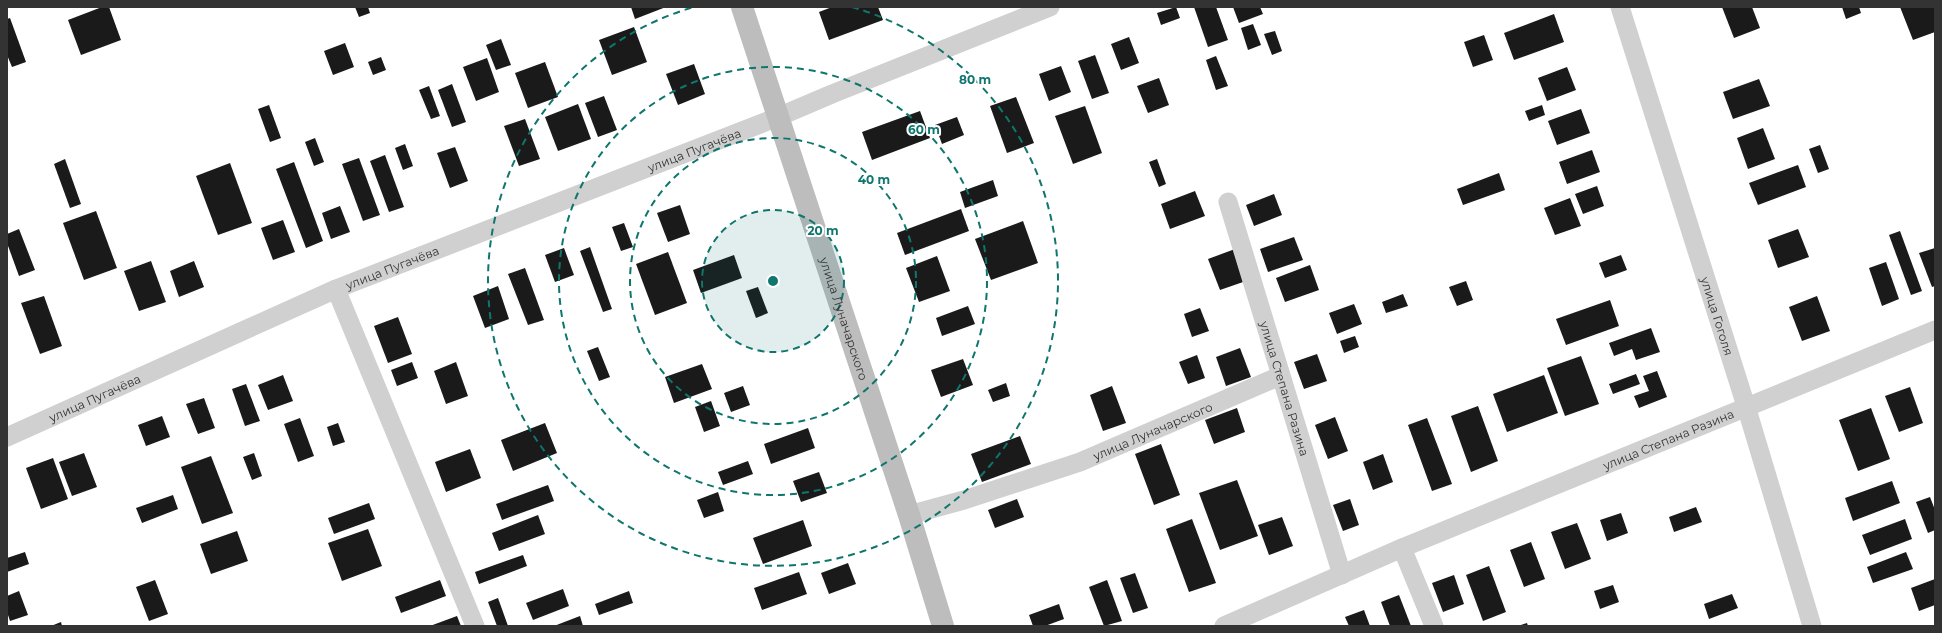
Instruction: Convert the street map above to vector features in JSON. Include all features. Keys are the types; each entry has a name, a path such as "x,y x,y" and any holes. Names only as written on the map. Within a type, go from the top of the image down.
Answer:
{"main road":[{"name":"улица Луначарского","path":"742,7 909,515 943,626"}],"street":[{"name":"улица Пугачёва","path":"7,437 336,289 778,117 1050,7"},
{"name":"улица Гоголя","path":"1620,7 1746,406 1812,626"},
{"name":"улица Степана Разина","path":"1228,202 1342,575"},
{"name":"улица Пугачёва","path":"336,289 476,626"},
{"name":"улица Степана Разина","path":"1224,626 1402,548 1746,406 1935,330"},
{"name":"улица Луначарского","path":"909,515 964,500 1080,462 1280,376"},
{"path":"1402,548 1434,626"}],"building":[{"path":"102,7 109,7 121,40 81,55 68,20"},
{"path":"355,7 368,7 370,13 359,17"},
{"path":"631,7 666,7 635,19"},
{"path":"832,7 878,7 883,20 829,40 819,12"},
{"path":"1176,7 1180,18 1161,25 1157,13"},
{"path":"1194,7 1216,7 1228,40 1208,47"},
{"path":"1233,7 1260,7 1263,14 1239,23"},
{"path":"1722,7 1752,7 1760,28 1734,38"},
{"path":"1842,7 1859,7 1861,13 1846,19"},
{"path":"1900,7 1934,7 1935,32 1913,40"},
{"path":"1554,14 1564,42 1514,60 1504,33"},
{"path":"10,18 26,62 12,67 7,55 7,19"},
{"path":"1253,24 1261,45 1248,50 1241,28"},
{"path":"634,27 647,62 612,75 599,40"},
{"path":"1275,31 1282,51 1272,55 1264,34"},
{"path":"1484,35 1493,60 1473,67 1464,42"},
{"path":"1129,37 1139,63 1121,70 1111,44"},
{"path":"501,39 511,65 496,70 486,45"},
{"path":"345,43 354,67 333,75 324,51"},
{"path":"1095,55 1109,93 1092,99 1078,61"},
{"path":"1216,56 1228,86 1216,90 1206,60"},
{"path":"381,57 386,70 373,75 368,62"},
{"path":"487,58 499,92 476,101 463,67"},
{"path":"545,62 558,97 528,108 515,73"},
{"path":"694,64 705,94 678,105 666,74"},
{"path":"1061,66 1071,92 1049,101 1039,74"},
{"path":"1567,67 1576,90 1547,101 1538,78"},
{"path":"1159,78 1169,105 1148,113 1137,86"},
{"path":"1759,79 1770,106 1733,119 1723,92"},
{"path":"452,84 466,122 452,127 438,90"},
{"path":"429,86 440,116 431,119 419,90"},
{"path":"604,96 617,130 598,137 585,103"},
{"path":"1016,97 1034,143 1007,153 990,106"},
{"path":"578,104 591,139 558,151 545,117"},
{"path":"269,105 281,138 270,142 258,109"},
{"path":"1542,105 1545,115 1529,121 1525,111"},
{"path":"1085,106 1102,153 1073,164 1055,116"},
{"path":"1581,109 1590,133 1557,145 1548,121"},
{"path":"920,111 930,138 872,160 862,132"},
{"path":"957,117 964,135 942,144 935,125"},
{"path":"525,119 540,159 519,166 504,126"},
{"path":"1763,128 1775,159 1748,169 1737,138"},
{"path":"315,138 324,162 314,166 305,142"},
{"path":"405,144 413,166 403,170 395,148"},
{"path":"1820,145 1829,169 1818,173 1809,149"},
{"path":"455,147 468,181 450,188 437,153"},
{"path":"1592,150 1600,172 1567,184 1559,162"},
{"path":"385,155 404,207 389,212 370,161"},
{"path":"359,158 380,215 363,221 342,164"},
{"path":"65,159 81,204 70,208 54,164"},
{"path":"1157,159 1166,184 1159,187 1149,162"},
{"path":"294,162 323,241 306,248 276,169"},
{"path":"230,163 252,223 218,235 196,176"},
{"path":"1798,165 1806,187 1758,205 1749,183"},
{"path":"1499,173 1505,190 1463,205 1457,189"},
{"path":"993,180 998,196 965,208 960,192"},
{"path":"1597,186 1604,206 1583,214 1575,194"},
{"path":"1195,191 1205,216 1170,229 1161,204"},
{"path":"1274,194 1282,215 1254,226 1246,205"},
{"path":"1570,198 1581,226 1555,235 1544,208"},
{"path":"680,205 690,234 668,242 657,213"},
{"path":"340,206 350,232 331,239 322,213"},
{"path":"961,209 969,231 905,255 897,233"},
{"path":"96,211 117,268 84,280 63,223"},
{"path":"283,220 295,252 273,260 261,228"},
{"path":"1023,221 1038,263 991,280 975,239"},
{"path":"624,223 633,247 621,251 612,227"},
{"path":"19,229 35,270 19,276 7,243 7,234"},
{"path":"1798,229 1809,257 1778,268 1768,240"},
{"path":"1900,231 1922,291 1911,295 1889,235"},
{"path":"1294,237 1303,260 1268,272 1260,249"},
{"path":"590,247 612,309 603,312 580,251"},
{"path":"564,248 574,275 555,282 545,255"},
{"path":"1935,248 1935,286 1932,287 1919,253"},
{"path":"1235,249 1246,281 1220,290 1208,259"},
{"path":"668,252 687,303 655,315 636,264"},
{"path":"734,255 742,278 701,293 693,270"},
{"path":"1621,255 1627,270 1605,278 1599,263"},
{"path":"937,256 950,291 919,302 906,268"},
{"path":"151,261 166,302 139,311 124,271"},
{"path":"194,261 204,287 179,297 170,271"},
{"path":"1886,262 1899,299 1882,306 1869,268"},
{"path":"1310,265 1319,290 1285,302 1276,278"},
{"path":"525,268 544,320 528,325 508,274"},
{"path":"1466,281 1473,300 1457,306 1449,287"},
{"path":"498,286 509,319 485,328 473,296"},
{"path":"758,287 768,313 756,318 746,291"},
{"path":"1403,294 1408,306 1386,313 1382,302"},
{"path":"44,296 62,346 40,354 21,303"},
{"path":"1817,296 1830,331 1802,341 1789,307"},
{"path":"1610,300 1619,326 1566,345 1556,319"},
{"path":"1354,304 1362,324 1337,334 1329,313"},
{"path":"968,306 975,324 942,336 936,318"},
{"path":"1200,308 1209,331 1192,337 1184,314"},
{"path":"398,317 412,354 388,363 374,326"},
{"path":"1651,328 1660,352 1636,360 1632,349 1614,356 1609,343"},
{"path":"1355,336 1359,347 1344,353 1340,341"},
{"path":"598,347 610,377 599,381 587,351"},
{"path":"1240,348 1251,377 1226,386 1216,357"},
{"path":"1317,354 1327,381 1304,389 1294,362"},
{"path":"1197,355 1205,378 1188,384 1179,362"},
{"path":"1581,356 1599,404 1565,416 1547,368"},
{"path":"963,359 973,385 941,397 931,370"},
{"path":"412,362 418,378 397,386 391,370"},
{"path":"456,362 468,396 446,404 434,371"},
{"path":"702,364 712,389 674,403 665,377"},
{"path":"1657,371 1667,397 1639,408 1634,396 1649,391 1643,376"},
{"path":"1636,374 1640,384 1613,394 1609,384"},
{"path":"283,375 293,401 268,410 258,385"},
{"path":"1544,375 1558,413 1507,432 1493,394"},
{"path":"1006,383 1010,396 993,402 988,390"},
{"path":"246,384 260,421 245,426 232,389"},
{"path":"743,386 750,405 731,412 724,393"},
{"path":"1112,386 1126,423 1103,431 1090,395"},
{"path":"1910,387 1923,423 1899,432 1885,396"},
{"path":"204,398 215,428 198,434 186,404"},
{"path":"711,401 720,426 704,432 695,407"},
{"path":"1478,406 1498,461 1471,472 1451,416"},
{"path":"1237,408 1245,432 1214,444 1205,420"},
{"path":"1871,408 1890,459 1858,471 1839,420"},
{"path":"162,416 170,437 146,446 138,425"},
{"path":"1335,417 1348,451 1328,459 1315,425"},
{"path":"300,418 314,456 298,462 284,424"},
{"path":"1427,418 1452,484 1432,491 1408,425"},
{"path":"338,423 345,442 333,446 327,427"},
{"path":"545,423 557,453 513,471 501,440"},
{"path":"808,428 815,448 771,464 764,444"},
{"path":"1020,436 1031,464 982,482 971,454"},
{"path":"1161,444 1180,495 1154,505 1135,454"},
{"path":"470,449 481,478 446,492 435,462"},
{"path":"84,453 97,487 72,496 59,462"},
{"path":"254,453 262,476 252,480 243,457"},
{"path":"1383,454 1393,482 1373,490 1363,462"},
{"path":"211,456 233,513 202,524 181,467"},
{"path":"53,458 68,499 41,509 26,468"},
{"path":"748,461 753,474 723,485 718,472"},
{"path":"819,472 827,493 801,502 793,481"},
{"path":"1237,480 1258,536 1220,550 1199,493"},
{"path":"1892,481 1900,503 1853,521 1845,498"},
{"path":"548,485 554,501 502,520 496,504"},
{"path":"718,492 724,511 704,518 697,500"},
{"path":"173,495 178,509 142,523 136,508"},
{"path":"1930,497 1935,510 1935,530 1928,533 1916,502"},
{"path":"1017,499 1024,517 995,528 988,510"},
{"path":"1350,499 1359,525 1343,531 1333,505"},
{"path":"369,503 375,519 334,534 328,518"},
{"path":"1696,507 1702,522 1674,532 1669,517"},
{"path":"1621,513 1628,533 1607,541 1600,520"},
{"path":"538,515 545,534 499,551 492,533"},
{"path":"1282,517 1293,546 1269,555 1258,525"},
{"path":"1192,519 1216,583 1189,592 1166,529"},
{"path":"1905,519 1912,539 1870,555 1862,535"},
{"path":"803,520 812,546 763,564 753,538"},
{"path":"1577,523 1591,559 1565,569 1551,532"},
{"path":"368,529 382,566 342,581 328,543"},
{"path":"237,531 248,561 211,574 200,544"},
{"path":"1531,542 1545,579 1524,587 1510,550"},
{"path":"25,552 29,564 7,572 7,558"},
{"path":"1906,552 1913,569 1873,583 1867,567"},
{"path":"523,555 527,566 479,584 475,572"},
{"path":"848,563 856,584 829,594 821,573"},
{"path":"1489,566 1506,612 1483,621 1466,575"},
{"path":"799,572 807,594 762,610 754,588"},
{"path":"1135,573 1148,608 1133,613 1120,578"},
{"path":"1454,575 1464,604 1443,612 1432,583"},
{"path":"1935,579 1935,605 1919,611 1911,588"},
{"path":"155,580 168,614 149,621 136,587"},
{"path":"440,580 446,596 401,613 395,597"},
{"path":"1107,580 1122,621 1104,626 1089,587"},
{"path":"1613,585 1619,602 1600,609 1594,591"},
{"path":"563,589 569,606 533,620 526,603"},
{"path":"19,591 28,615 10,621 7,612 7,596"},
{"path":"629,591 633,603 599,615 595,604"},
{"path":"1732,594 1738,608 1709,619 1704,604"},
{"path":"1399,595 1411,626 1390,626 1381,602"},
{"path":"498,598 508,626 497,626 488,602"},
{"path":"1059,604 1064,619 1045,626 1033,626 1029,615"},
{"path":"1364,610 1370,626 1349,626 1345,617"},
{"path":"457,616 461,626 430,626"},
{"path":"580,616 583,626 554,626"},
{"path":"61,622 62,626 51,626"},
{"path":"1527,623 1528,626 1518,626"}]}
